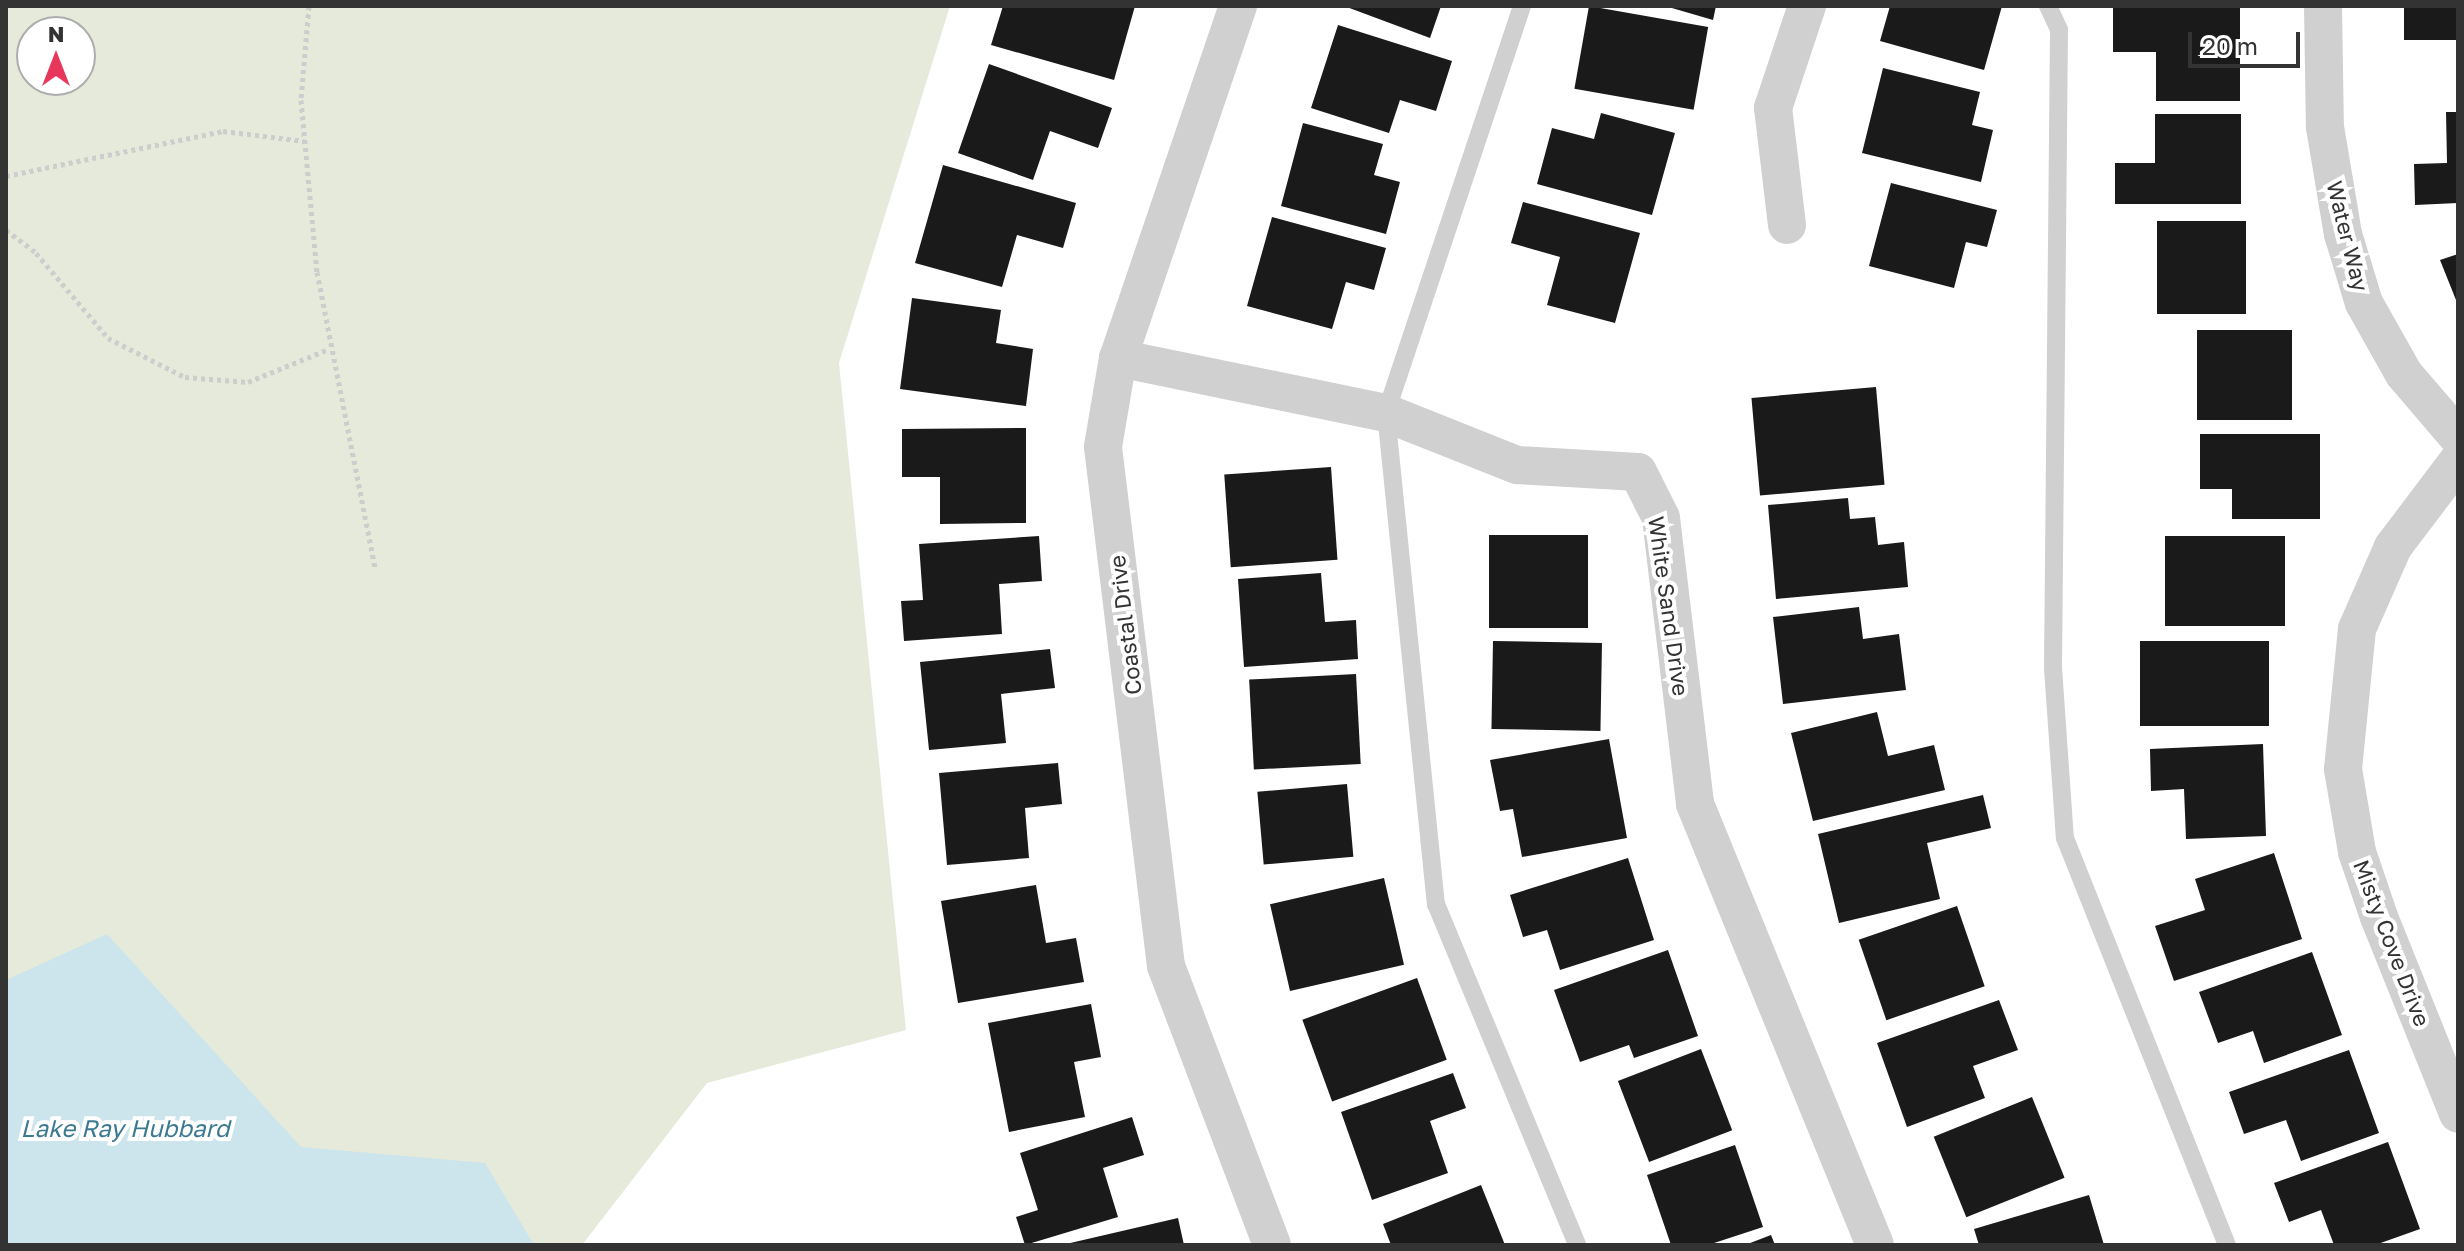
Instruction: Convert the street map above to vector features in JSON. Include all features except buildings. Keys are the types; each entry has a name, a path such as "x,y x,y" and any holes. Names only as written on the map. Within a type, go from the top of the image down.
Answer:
{"street":[{"name":"Coastal Drive","path":"1238,6 1118,358 1103,447 1166,966 1272,1245"},
{"path":"1787,225 1773,108 1807,6"},
{"name":"Water Way","path":"2323,6 2325,127 2343,234 2364,303 2404,374 2458,437"},
{"name":"White Sand Drive","path":"1118,358 1386,413 1517,465 1638,472 1661,518 1695,804 1875,1245"},
{"name":"Misty Cove Drive","path":"2458,461 2393,547 2357,629 2343,769 2370,891 2458,1114"}],"lane":[{"path":"1522,6 1386,413 1436,904 1577,1245"},
{"path":"2048,6 2059,30 2053,668 2065,838 2227,1245"}],"path":[{"path":"309,6 304,141 329,349 375,568"},
{"path":"6,176 223,131 304,141"},
{"path":"6,230 36,253 108,338 185,377 238,384 329,349"}],"shaded area":[{"path":"6,6 950,6 839,363 906,1030 707,1083 582,1245 6,1245"}],"water":[{"name":"Lake Ray Hubbard","path":"107,934 301,1147 485,1163 534,1245 6,1245 6,980"}]}
